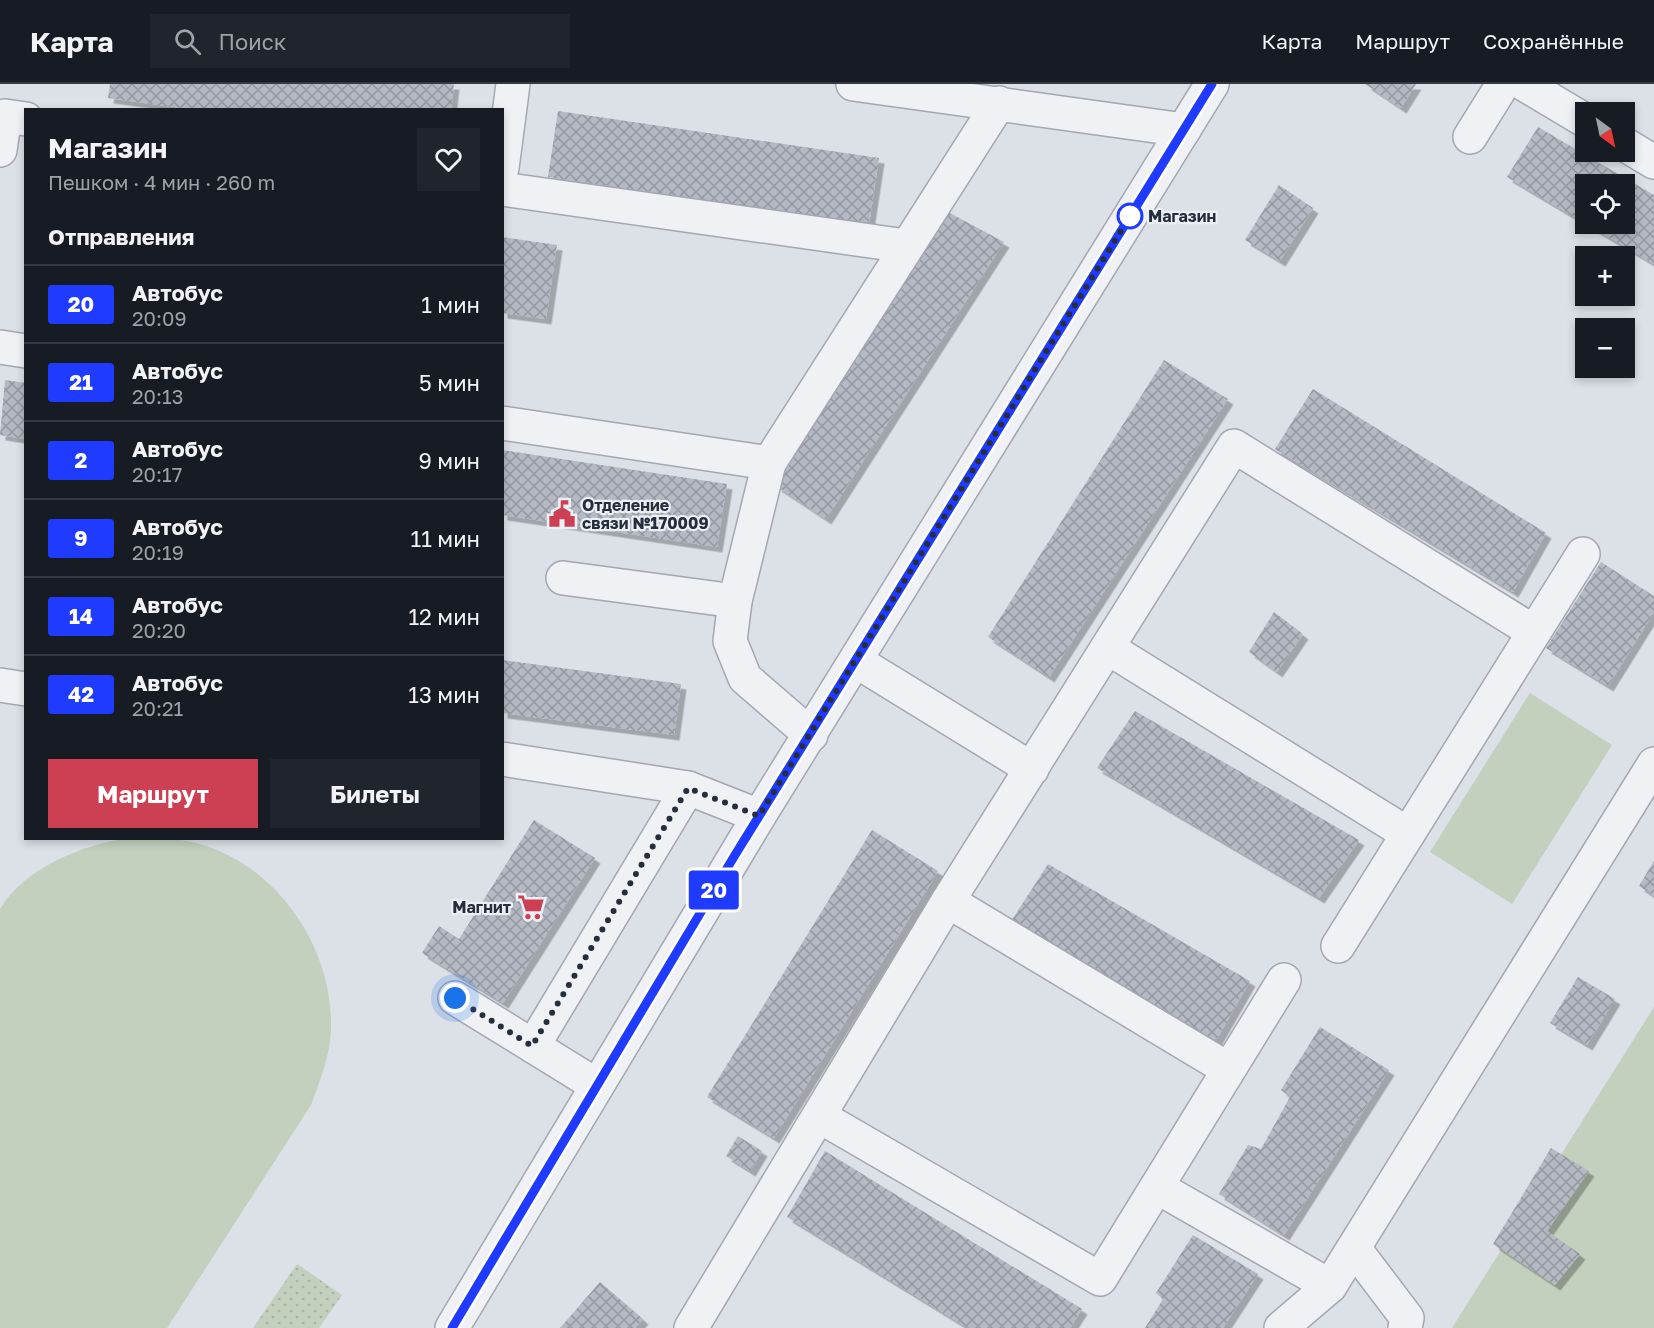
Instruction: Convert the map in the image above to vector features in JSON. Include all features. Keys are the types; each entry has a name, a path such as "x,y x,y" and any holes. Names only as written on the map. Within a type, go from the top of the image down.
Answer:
{"street":[{"path":"504,153 513,84"},
{"path":"853,84 999,103 1046,96 1184,130"},
{"path":"452,1328 759,816 1212,84"},
{"path":"1470,137 1503,84"},
{"path":"1524,84 1575,114"},
{"path":"811,735 745,678 730,642 735,601 769,463 999,103"},
{"path":"0,150 5,116 24,119"},
{"path":"1635,151 1654,162"},
{"path":"504,189 906,246"},
{"path":"0,347 24,351"},
{"path":"504,423 769,463"},
{"path":"691,1328 948,901 1234,446 1534,632"},
{"path":"1338,946 1583,554"},
{"path":"563,578 735,601"},
{"path":"1108,648 1408,834"},
{"path":"856,661 1032,769"},
{"path":"0,686 24,689"},
{"path":"504,759 688,788 759,816"},
{"path":"1281,1328 1330,1286 1654,764"},
{"path":"532,1046 688,788"},
{"path":"948,901 1228,1069"},
{"path":"819,1116 1100,1279 1284,980"},
{"path":"455,998 596,1085"},
{"path":"1157,1187 1330,1286"},
{"path":"1354,1248 1407,1318 1405,1328"}],"green space":[{"path":"1530,693 1612,745 1512,904 1430,852"},
{"path":"179,840 207,846 238,860 265,880 288,904 307,933 321,964 329,996 331,1030 327,1059 311,1105 167,1328 0,1328 0,909 24,881 56,860 111,841"},
{"path":"1654,1007 1654,1328 1452,1328"},
{"path":"297,1264 342,1295 319,1328 253,1328"}],"building":[{"path":"110,84 454,84 451,108 181,108 108,98"},
{"path":"1365,84 1416,84 1401,108"},
{"path":"558,111 879,158 869,224 548,177"},
{"path":"1538,127 1575,149 1575,162 1598,162 1618,174 1575,174 1575,217 1507,177"},
{"path":"1635,184 1654,195 1654,264 1635,253 1635,246 1623,246 1603,234 1635,234"},
{"path":"1279,185 1313,208 1280,261 1245,240"},
{"path":"946,211 1004,242 826,519 776,486"},
{"path":"504,237 557,245 546,319 504,313"},
{"path":"1164,360 1228,399 1049,677 988,637"},
{"path":"5,380 24,383 24,439 0,435"},
{"path":"1313,389 1546,533 1513,592 1275,449"},
{"path":"504,450 727,484 717,547 504,515"},
{"path":"1601,562 1654,596 1654,612 1608,686 1546,648"},
{"path":"1274,612 1303,634 1277,672 1249,652"},
{"path":"504,660 681,684 674,735 504,713"},
{"path":"1135,711 1359,840 1319,898 1097,768"},
{"path":"534,820 595,858 503,1003 422,953 439,926 459,939"},
{"path":"872,830 938,871 774,1138 707,1097"},
{"path":"1654,861 1654,896 1639,886"},
{"path":"1048,864 1250,981 1214,1044 1010,923"},
{"path":"1578,977 1615,999 1587,1045 1550,1023"},
{"path":"1320,1027 1389,1070 1284,1235 1219,1194 1248,1145 1261,1149 1290,1097 1281,1090"},
{"path":"738,1136 762,1151 750,1171 726,1156"},
{"path":"1551,1148 1589,1171 1547,1231 1580,1254 1555,1285 1493,1244"},
{"path":"825,1151 1082,1309 1070,1328 968,1328 787,1217"},
{"path":"1193,1235 1258,1274 1223,1328 1145,1328 1163,1299 1156,1293"},
{"path":"600,1282 643,1319 635,1328 560,1328"}],"bus line":[{"name":"20","path":"452,1328 735,855 1212,84"}],"place":[{"name":"Магазин","path":"1130,216"},
{"name":"Отделение связи №170009","path":"562,514"},
{"name":"Магнит","path":"531,907"}],"route":[{"path":"455,998 532,1046 688,788 759,816 1130,216"}]}
